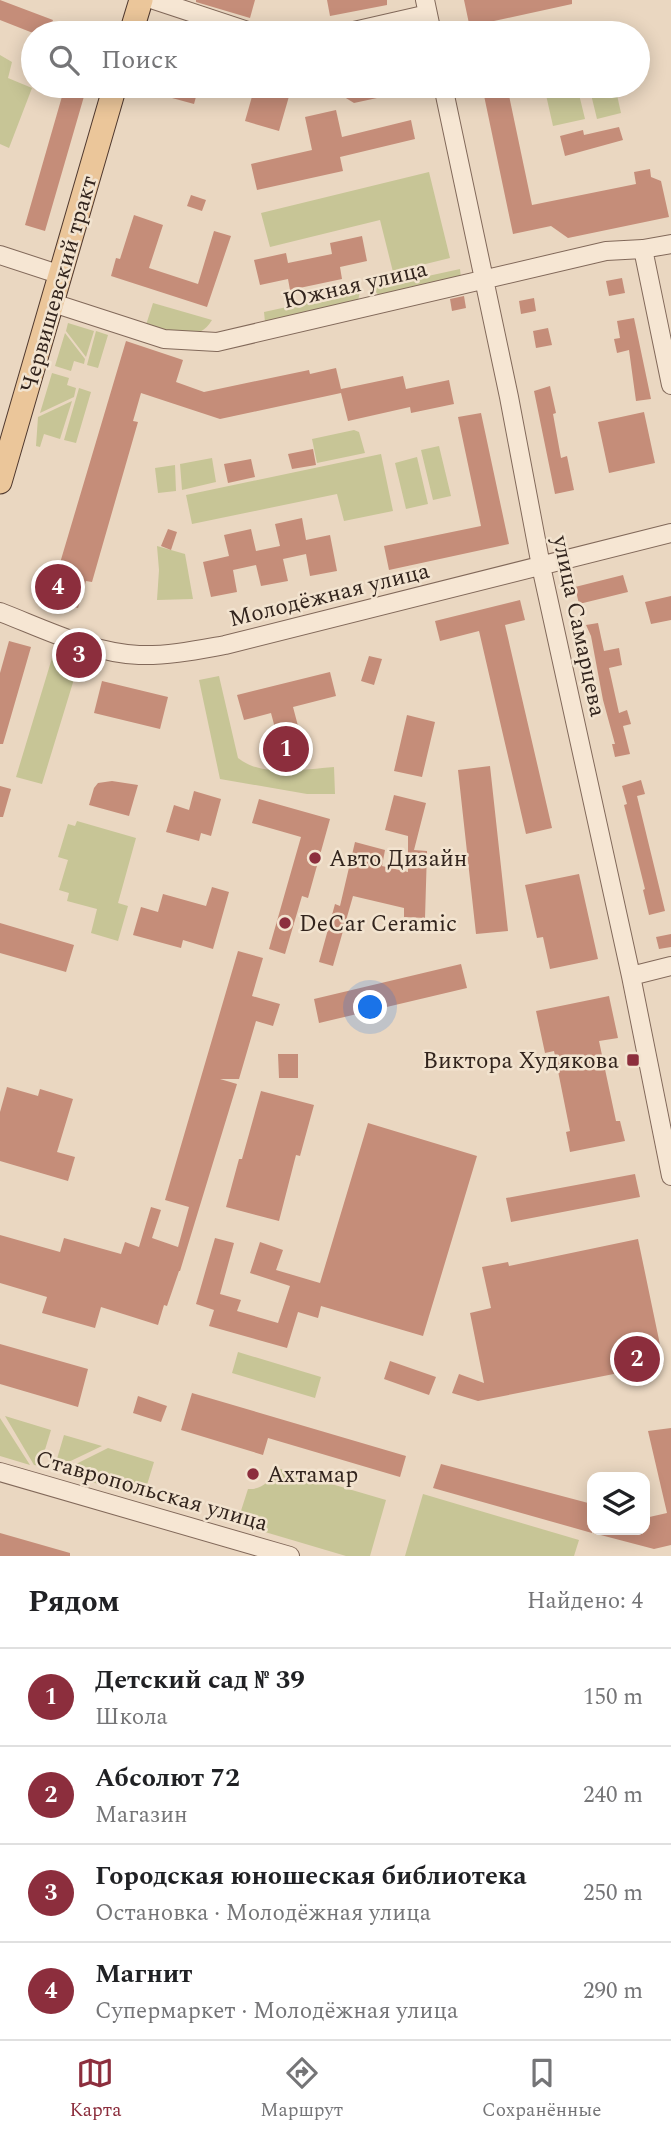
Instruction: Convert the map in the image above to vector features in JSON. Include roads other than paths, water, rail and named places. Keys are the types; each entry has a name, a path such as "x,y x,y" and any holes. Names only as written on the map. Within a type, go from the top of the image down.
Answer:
{"main road":[{"path":"135,21 141,0"},
{"name":"Червишевский тракт","path":"0,482 112,98"}],"street":[{"path":"154,0 218,21"},
{"path":"383,21 427,7"},
{"name":"улица Самарцева","path":"446,98 485,278 541,566 631,976 671,1177"},
{"name":"Южная улица","path":"53,303 164,339 217,342 606,251 671,244"},
{"path":"643,249 671,384"},
{"path":"0,256 61,275"},
{"name":"Молодёжная улица","path":"0,612 103,649 125,654 170,654 225,645 671,533"},
{"path":"631,976 671,966"},
{"name":"Ставропольская улица","path":"0,1472 290,1556"}],"place":[{"name":"Магнит","path":"58,587"},
{"name":"Городская юношеская библиотека","path":"79,655"},
{"name":"Детский сад № 39","path":"286,749"},
{"name":"Авто Дизайн","path":"315,858"},
{"name":"DeCar Ceramic","path":"285,923"},
{"name":"Виктора Худякова","path":"633,1060"},
{"name":"Абсолют 72","path":"637,1359"},
{"name":"Ахтамар","path":"253,1474"}]}
